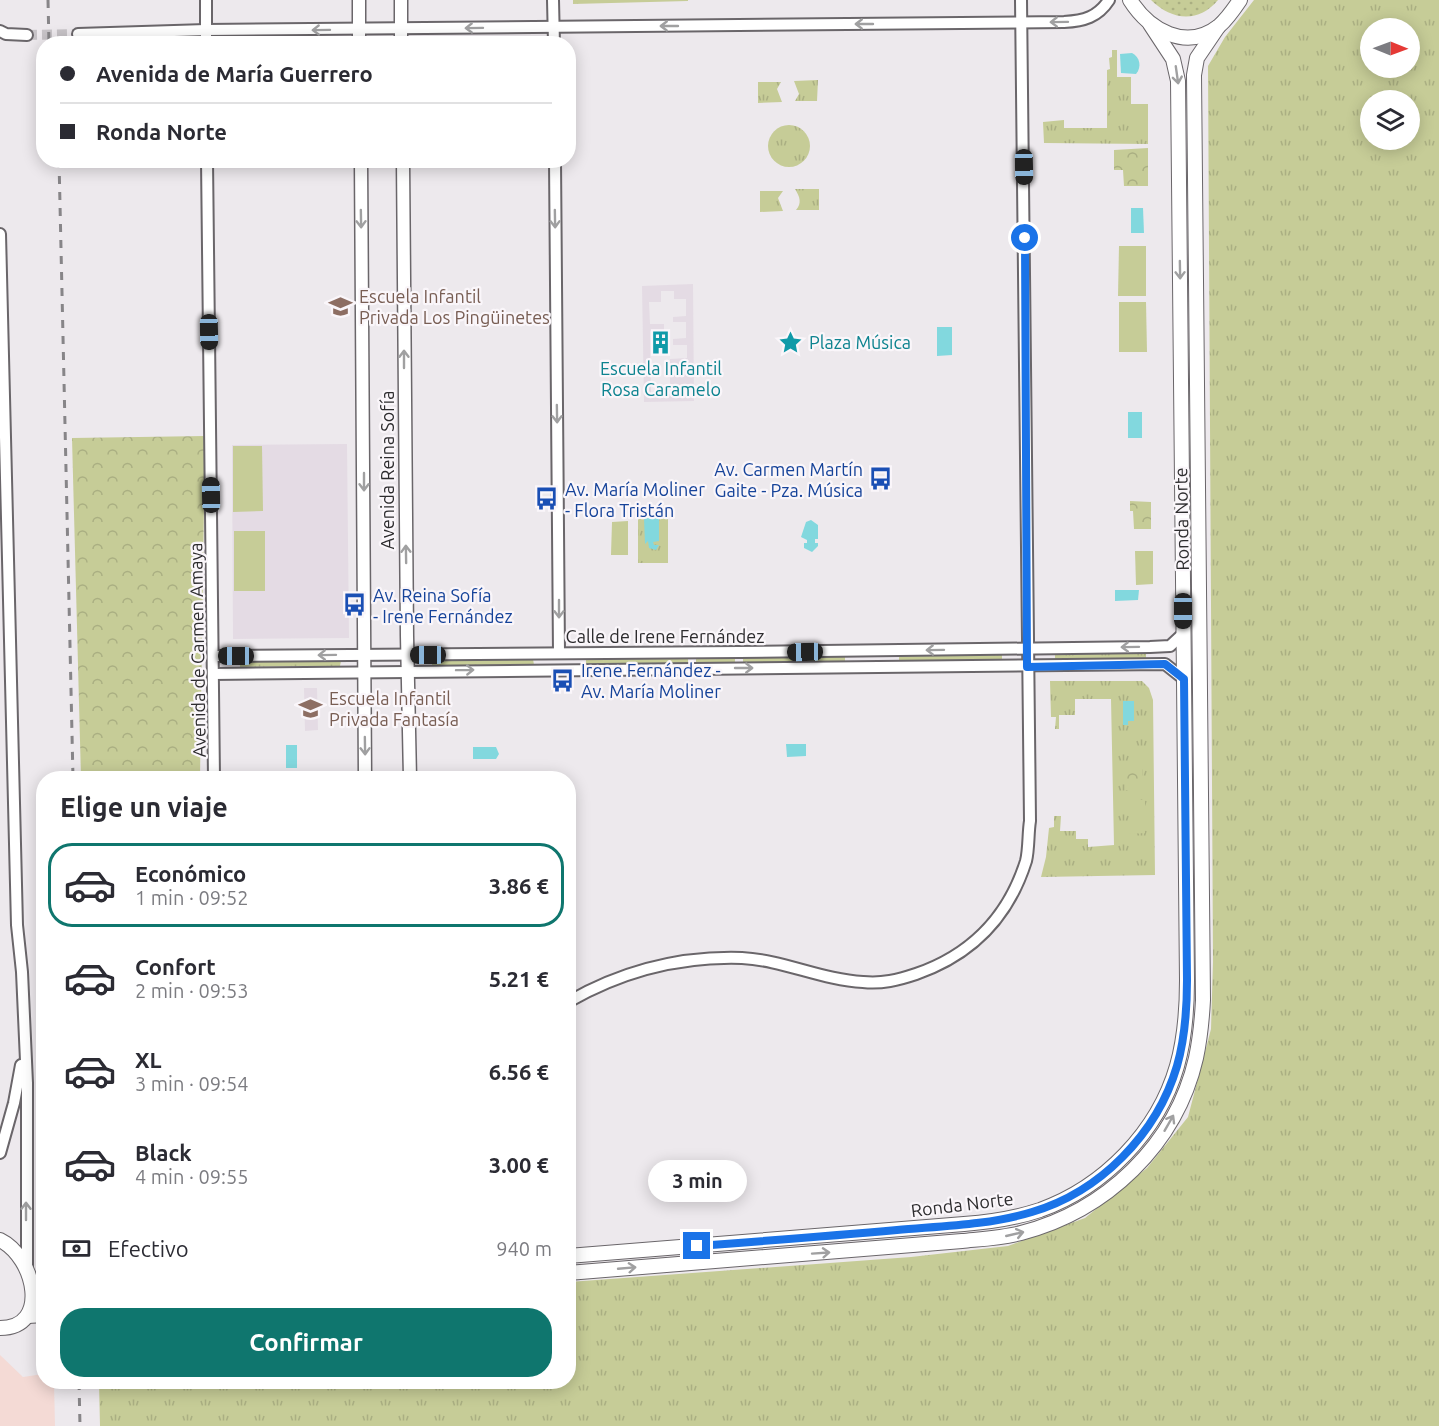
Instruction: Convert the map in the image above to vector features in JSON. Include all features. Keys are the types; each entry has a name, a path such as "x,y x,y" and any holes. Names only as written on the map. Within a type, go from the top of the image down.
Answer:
{"main road":[{"path":"359,0 359,36"},
{"path":"401,0 401,36"},
{"name":"Ronda Norte","path":"576,1255 988,1222 1032,1212 1066,1199 1091,1184 1119,1161 1147,1128 1165,1096 1177,1067 1185,1025 1187,980 1178,81 1173,59 1131,0"},
{"name":"Ronda Norte","path":"576,1272 962,1242 1020,1233 1080,1210 1118,1184 1151,1150 1180,1104 1196,1060 1203,1000 1194,75 1197,58 1240,0"},
{"name":"Ronda Norte","path":"1150,24 1160,31 1178,37 1196,36 1218,27"},
{"name":"Avenida Reina Sofía","path":"361,168 365,771"},
{"name":"Avenida Reina Sofía","path":"403,168 410,771"},
{"path":"0,1240 18,1253 28,1274 32,1298 28,1316"},
{"path":"28,1274 36,1282"},
{"path":"0,1329 16,1326 28,1316 36,1316"}],"street":[{"path":"206,0 206,36"},
{"path":"553,0 554,36"},
{"path":"576,998 596,987 653,966 705,958 744,958 846,980 889,983 939,966 969,947 985,933 1012,892 1026,860 1030,820 1022,0"},
{"path":"78,34 206,30 1022,23 1080,21 1099,12 1109,0"},
{"path":"0,31 6,34 27,35"},
{"name":"Avenida de Carmen Amaya","path":"207,168 214,771"},
{"path":"555,168 559,653"},
{"path":"0,234 17,925 22,972 27,1083 28,1274"},
{"name":"Calle de Irene Fernández","path":"213,656 1170,646 1183,634"},
{"name":"Calle de Irene Fernández","path":"213,674 1165,664 1184,679"},
{"path":"0,1153 16,1095 24,1044"}],"shaded area":[{"path":"693,284 694,401 644,402 642,286","holes":["661,291 674,291 674,299 686,299 686,316 673,317 673,322 686,322 686,338 673,339 673,345 687,345 687,358 670,359 670,394 651,394 650,331 664,330 664,324 650,324 649,302 661,302"]},
{"path":"347,444 349,638 233,639 232,445"},
{"name":"Escuela Infantil Privada Fantasía","path":"304,688 317,688 318,730 305,731"},
{"path":"0,1355 23,1377 36,1375 36,1389 54,1389 55,1426 0,1426"}],"green space":[{"path":"573,0 688,0 688,1 573,4"},
{"path":"1151,0 1218,0 1202,13 1185,16 1168,12"},
{"path":"1254,0 1439,0 1439,1426 100,1426 99,1389 576,1389 576,1281 911,1257 1008,1246 1085,1218 1147,1168 1188,1117 1211,1029 1213,962 1208,66 1225,37"},
{"path":"1112,50 1117,50 1117,77 1131,77 1131,135 1148,135 1148,144 1044,143 1043,122 1064,120 1064,128 1107,128 1107,70 1110,69 1109,58 1112,57"},
{"path":"818,80 817,101 795,101 799,94 794,81"},
{"path":"758,82 781,82 777,89 782,102 758,103"},
{"path":"1131,104 1148,104 1148,135 1131,135"},
{"path":"789,125 797,126 804,131 809,138 809,154 804,161 797,166 789,167 781,166 774,161 769,154 768,146 769,138 774,131 781,126"},
{"path":"1148,148 1148,186 1124,186 1123,170 1114,170 1114,150"},
{"path":"795,189 819,189 819,210 796,210 800,200"},
{"path":"760,191 783,191 778,198 783,211 760,212"},
{"path":"1119,246 1146,246 1146,296 1118,296"},
{"path":"1119,302 1146,302 1147,352 1119,352"},
{"path":"205,436 200,771 81,771 72,438"},
{"path":"233,446 262,446 263,511 233,512"},
{"path":"1130,501 1151,502 1151,529 1134,529"},
{"path":"638,514 668,514 668,563 638,563"},
{"path":"628,521 628,555 611,555 612,522"},
{"path":"234,531 265,531 265,591 234,591"},
{"path":"1135,551 1153,551 1153,584 1136,585"},
{"path":"1146,653 1146,658 1055,659 1055,654"},
{"path":"1002,655 1002,660 899,661 899,656"},
{"path":"845,656 845,661 743,663 743,657"},
{"path":"696,657 735,657 735,663 696,664"},
{"path":"586,658 688,658 688,664 586,664"},
{"path":"533,659 534,665 432,666 432,660"},
{"path":"341,661 340,666 240,667 240,662"},
{"path":"1050,681 1142,681 1149,688 1153,700 1155,875 1041,877 1049,828 1054,827 1054,816 1061,816 1060,831 1076,831 1076,839 1088,839 1088,847 1114,845 1111,699 1075,699 1075,715 1059,715 1059,729 1055,729 1056,717 1051,717"},
{"path":"1125,765 1142,765 1142,790 1125,790"},
{"path":"1129,800 1145,800 1145,833 1129,834"}],"water":[{"path":"1132,53 1138,60 1138,71 1136,74 1121,73 1120,54"},
{"path":"1131,208 1143,208 1144,233 1131,233"},
{"path":"937,327 952,327 952,355 937,356"},
{"path":"1128,412 1142,412 1142,438 1128,438"},
{"path":"644,518 659,518 659,541 653,542 654,545 659,545 656,550 649,548 648,541 645,544"},
{"path":"811,520 818,525 818,539 815,539 815,543 818,543 818,546 812,552 804,548 807,540 801,537 806,522"},
{"path":"1115,590 1139,590 1138,600 1115,601"},
{"path":"1123,701 1134,701 1134,721 1128,721 1128,725 1123,725"},
{"path":"786,744 806,744 806,756 787,757"},
{"path":"286,745 297,745 297,768 286,768"},
{"path":"473,747 496,747 499,754 496,759 473,759"}],"tunnel":[{"path":"27,35 78,34"}],"railway":[{"path":"48,0 49,36"},
{"path":"59,168 73,771"},
{"path":"79,1389 80,1426"}],"place":[{"name":"Escuela Infantil Privada Los Pingüinetes","path":"341,306"},
{"name":"Escuela Infantil Rosa Caramelo","path":"661,342"},
{"name":"Plaza Música","path":"791,342"},
{"name":"Av. Carmen Martín Gaite - Pza. Música","path":"881,479"},
{"name":"Av. María Moliner - Flora Tristán","path":"547,499"},
{"name":"Av. Reina Sofía - Irene Fernández","path":"355,605"},
{"name":"Irene Fernández - Av. María Moliner","path":"563,680"},
{"name":"Escuela Infantil Privada Fantasía","path":"311,708"}],"route":[{"path":"697,1246 988,1222 1040,1210 1074,1195 1119,1161 1152,1120 1177,1067 1187,1002 1184,679 1165,664 1027,667 1025,238"}]}
